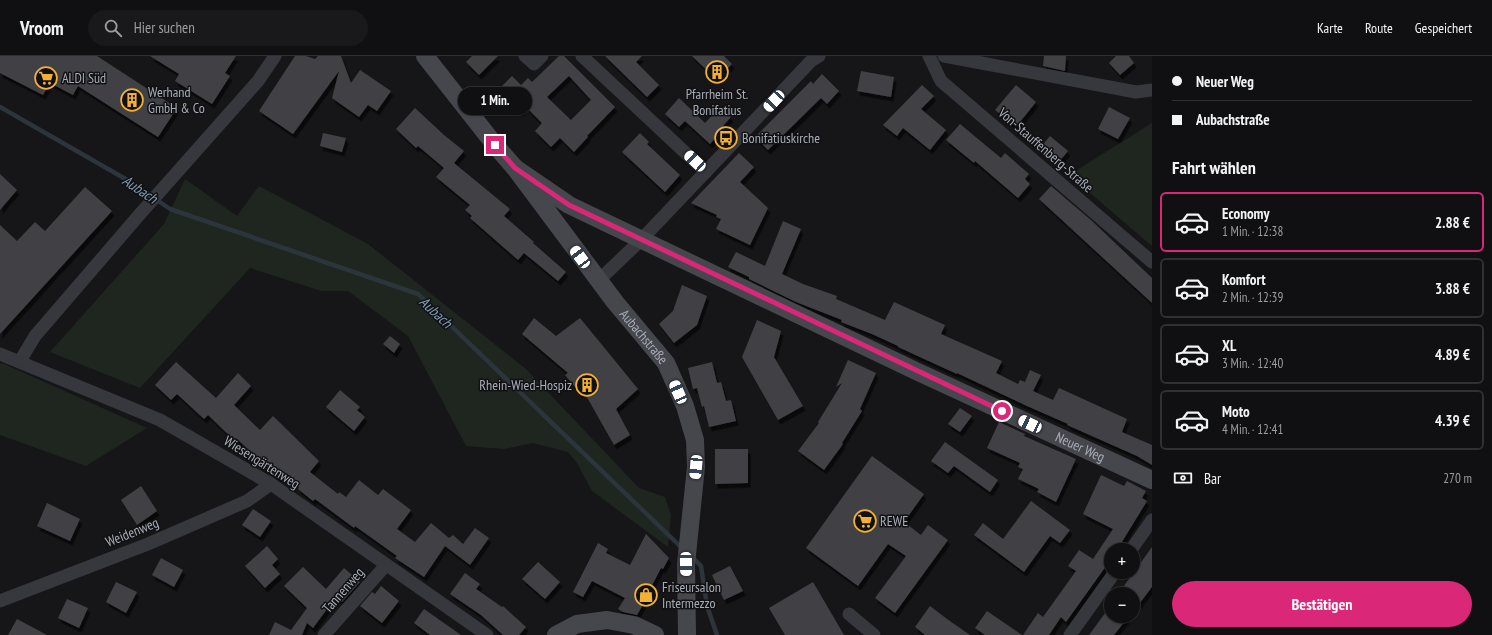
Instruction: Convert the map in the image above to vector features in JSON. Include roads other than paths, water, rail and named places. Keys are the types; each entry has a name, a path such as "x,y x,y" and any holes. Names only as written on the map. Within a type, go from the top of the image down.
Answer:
{"street":[{"path":"20,361 34,336 258,81 275,56"},
{"name":"Aubachstraße","path":"425,56 515,168 598,281 666,363 685,406 695,440 696,467 686,564 686,635"},
{"path":"526,56 534,64 542,56"},
{"path":"582,56 706,172"},
{"path":"598,281 641,240 811,61 819,56"},
{"name":"Von-Stauffenberg-Straße","path":"929,56 941,81 1152,262"},
{"path":"944,56 1136,92 1152,90"},
{"name":"Neuer Weg","path":"515,168 569,205 918,372 1152,480"},
{"name":"Wiesengärtenweg","path":"0,354 160,420 271,484 487,635"},
{"name":"Weidenweg","path":"0,602 148,544 247,501 271,484"},
{"path":"1136,543 1152,520"},
{"name":"Tannenweg","path":"324,635 386,565"},
{"path":"1070,635 1110,579"},
{"path":"849,614 874,635"},
{"path":"556,635 576,624 607,620 634,625 655,635"}],"waterway":[{"name":"Aubach","path":"0,107 129,181 170,209 418,294 683,549"},
{"name":"Aubach","path":"692,557 701,566 707,606 717,635"}],"place":[{"name":"Pfarrheim St. Bonifatius","path":"717,72"},
{"name":"ALDI Süd","path":"46,78"},
{"name":"Werhand GmbH & Co","path":"132,100"},
{"name":"Bonifatiuskirche","path":"726,138"},
{"name":"Rhein-Wied-Hospiz","path":"587,385"},
{"name":"REWE","path":"865,521"},
{"name":"Friseursalon Intermezzo","path":"646,595"}]}
